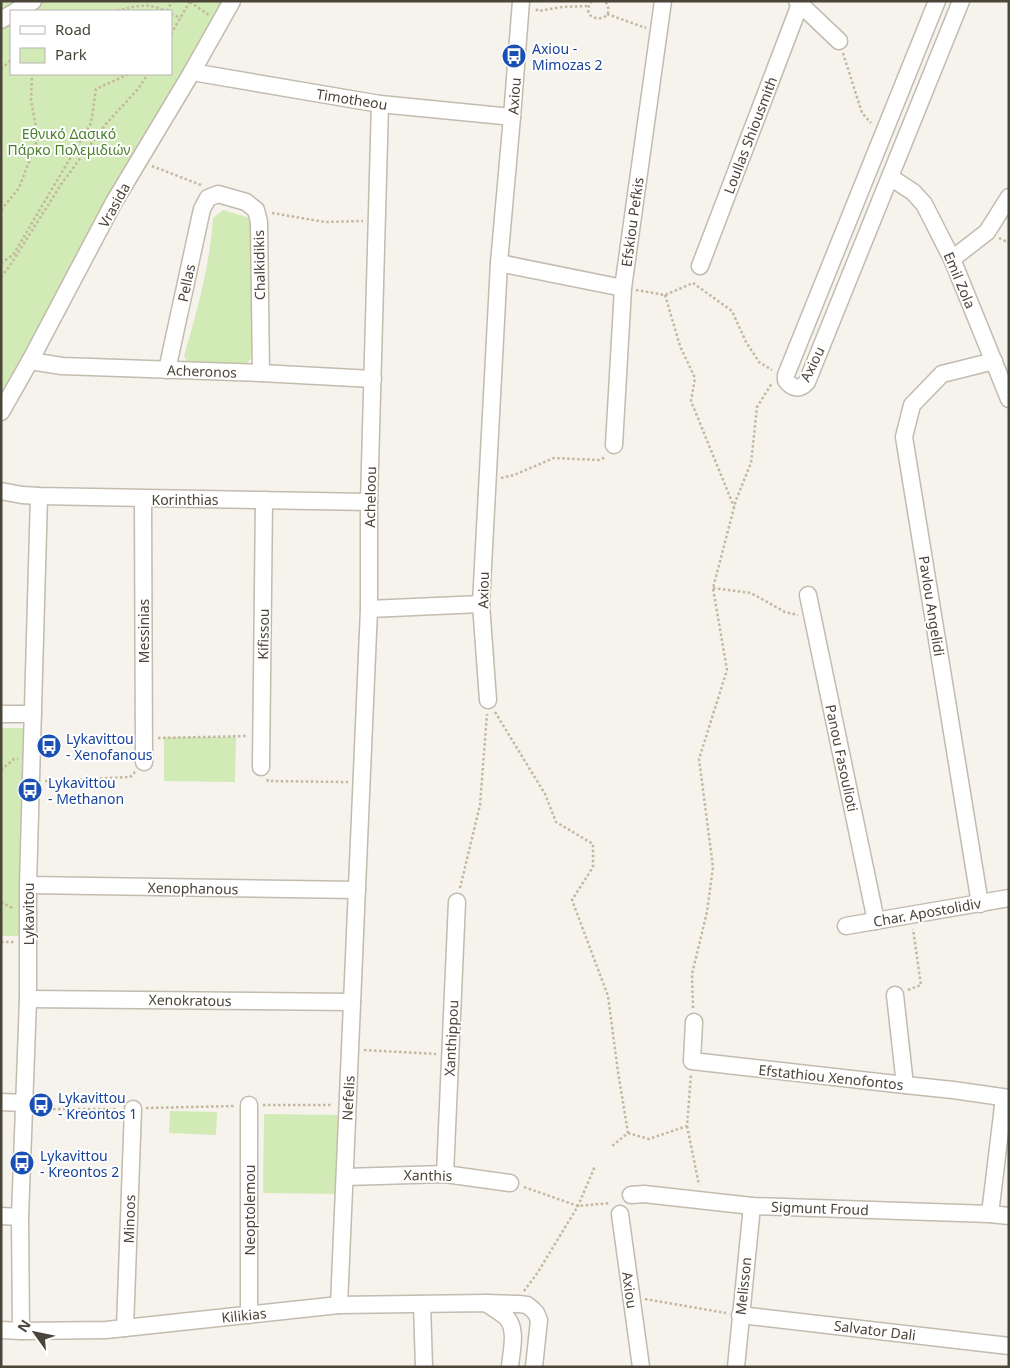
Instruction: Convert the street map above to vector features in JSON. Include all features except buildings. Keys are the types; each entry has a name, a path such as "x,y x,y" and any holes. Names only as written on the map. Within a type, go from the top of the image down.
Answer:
{"street":[{"path":"18,10 33,1"},
{"name":"Vrasida","path":"1,412 114,202 232,1"},
{"name":"Efskiou Pefkis","path":"614,444 623,288 663,1"},
{"name":"Axiou","path":"937,1 782,374 793,388 803,386 807,382 961,1"},
{"path":"799,3 839,41"},
{"name":"Loullas Shiousmith","path":"700,266 799,3"},
{"name":"Axiou","path":"488,700 481,604 499,263 512,117 526,4"},
{"name":"Timotheou","path":"192,72 380,104 512,117"},
{"name":"Acheloou","path":"357,890 369,609 369,502 380,104"},
{"name":"Emil Zola","path":"890,177 914,192 924,204 952,259 1009,399"},
{"name":"Chalkidikis","path":"208,198 218,194 246,202 256,210 259,222 261,373"},
{"path":"952,259 987,232 1009,197"},
{"name":"Pellas","path":"167,370 202,210 208,198"},
{"path":"499,263 623,288"},
{"name":"Acheronos","path":"30,361 62,366 373,379"},
{"name":"Pavlou Angelidi","path":"980,904 904,437 912,405 942,374 994,361"},
{"name":"Korinthias","path":"1,491 39,496 369,502"},
{"name":"Lykavitou","path":"21,1331 20,1217 28,999 28,886 39,496"},
{"name":"Messinias","path":"143,499 144,762"},
{"name":"Kifissou","path":"261,767 264,500"},
{"name":"Panou Fasoulioti","path":"808,595 876,921"},
{"path":"369,609 481,604"},
{"path":"1,714 33,714"},
{"name":"Xenophanous","path":"28,886 357,890"},
{"name":"Nefelis","path":"339,1305 357,890"},
{"name":"Char. Apostolidiv","path":"846,926 1009,898"},
{"name":"Xanthippou","path":"445,1174 457,902"},
{"path":"895,995 905,1085"},
{"name":"Xenokratous","path":"28,999 352,1002"},
{"path":"692,1061 694,1022"},
{"name":"Efstathiou Xenofontos","path":"692,1061 953,1090 1006,1098"},
{"path":"990,1214 1006,1098"},
{"path":"1,1102 24,1106"},
{"name":"Neoptolemou","path":"249,1105 249,1314"},
{"name":"Minoos","path":"125,1328 133,1109"},
{"name":"Xanthis","path":"345,1176 445,1174 510,1182"},
{"name":"Sigmunt Froud","path":"631,1195 644,1194 752,1206 1009,1216"},
{"name":"Melisson","path":"736,1367 752,1206"},
{"name":"Axiou","path":"617,1208 641,1367"},
{"path":"1,1216 20,1217"},
{"path":"486,1303 510,1322 512,1330 510,1367"},
{"path":"422,1304 424,1367"},
{"path":"518,1304 532,1308 539,1320 534,1367"},
{"name":"Kilikias","path":"1,1330 106,1330 339,1305 518,1304"},
{"name":"Salvator Dali","path":"740,1315 1009,1346"}],"path":[{"path":"592,1 588,6 589,13 593,18 599,19 607,14 608,7 605,1"},
{"path":"172,32 190,2 220,22"},
{"path":"120,10 140,4 164,10"},
{"path":"526,4 538,11 562,7 588,6"},
{"path":"172,14 181,18"},
{"path":"607,14 659,32"},
{"path":"839,41 862,113 882,136"},
{"path":"1,210 18,188 38,138 31,100 32,75"},
{"path":"1,263 13,254 91,123 96,89 127,75"},
{"path":"1,276 9,267 62,183 105,125 138,89 147,75"},
{"path":"139,161 204,186 208,198"},
{"path":"256,210 325,222 377,221"},
{"path":"623,288 665,295 693,283 700,266"},
{"path":"693,283 732,311 746,342 759,362 771,370 782,374 756,407 751,463 734,507 713,588 727,670 698,759 713,867 707,912 692,974 694,1022"},
{"path":"665,295 680,346 694,378 691,401 734,507"},
{"path":"488,481 514,475 554,458 600,460 607,457 614,444"},
{"path":"713,588 751,593 786,612 813,617"},
{"path":"457,902 480,805 488,700"},
{"path":"488,700 544,794 556,822 593,844 592,868 572,900 608,996 628,1133"},
{"path":"143,738 262,736"},
{"path":"31,782 130,777 144,762"},
{"path":"261,767 268,781 362,782"},
{"path":"895,995 921,985 911,915"},
{"path":"350,1050 450,1055"},
{"path":"692,1061 687,1126 702,1200"},
{"path":"24,1106 133,1109 348,1104"},
{"path":"628,1133 649,1139 687,1126"},
{"path":"612,1146 628,1133"},
{"path":"518,1304 526,1288 538,1272 578,1206 595,1166"},
{"path":"510,1182 578,1206 617,1208"},
{"path":"631,1296 740,1315"}],"green space":[{"name":"Εθνικό Δασικό Πάρκο Πολεμιδιών","path":"1,1 230,1 1,402"},
{"path":"223,210 247,217 253,222 251,358 247,364 239,367 191,364 187,362 184,356 206,270 213,218"},
{"path":"1,728 25,728 19,936 1,936"},
{"path":"164,737 236,737 235,782 164,781"},
{"path":"170,1111 217,1112 216,1135 169,1133"},
{"path":"264,1114 338,1115 337,1194 263,1193"}],"place":[{"name":"Axiou - Mimozas 2","path":"514,56"},
{"name":"Lykavittou - Xenofanous","path":"49,746"},
{"name":"Lykavittou - Methanon","path":"30,790"},
{"name":"Lykavittou - Kreontos 1","path":"41,1105"},
{"name":"Lykavittou - Kreontos 2","path":"22,1163"}]}
